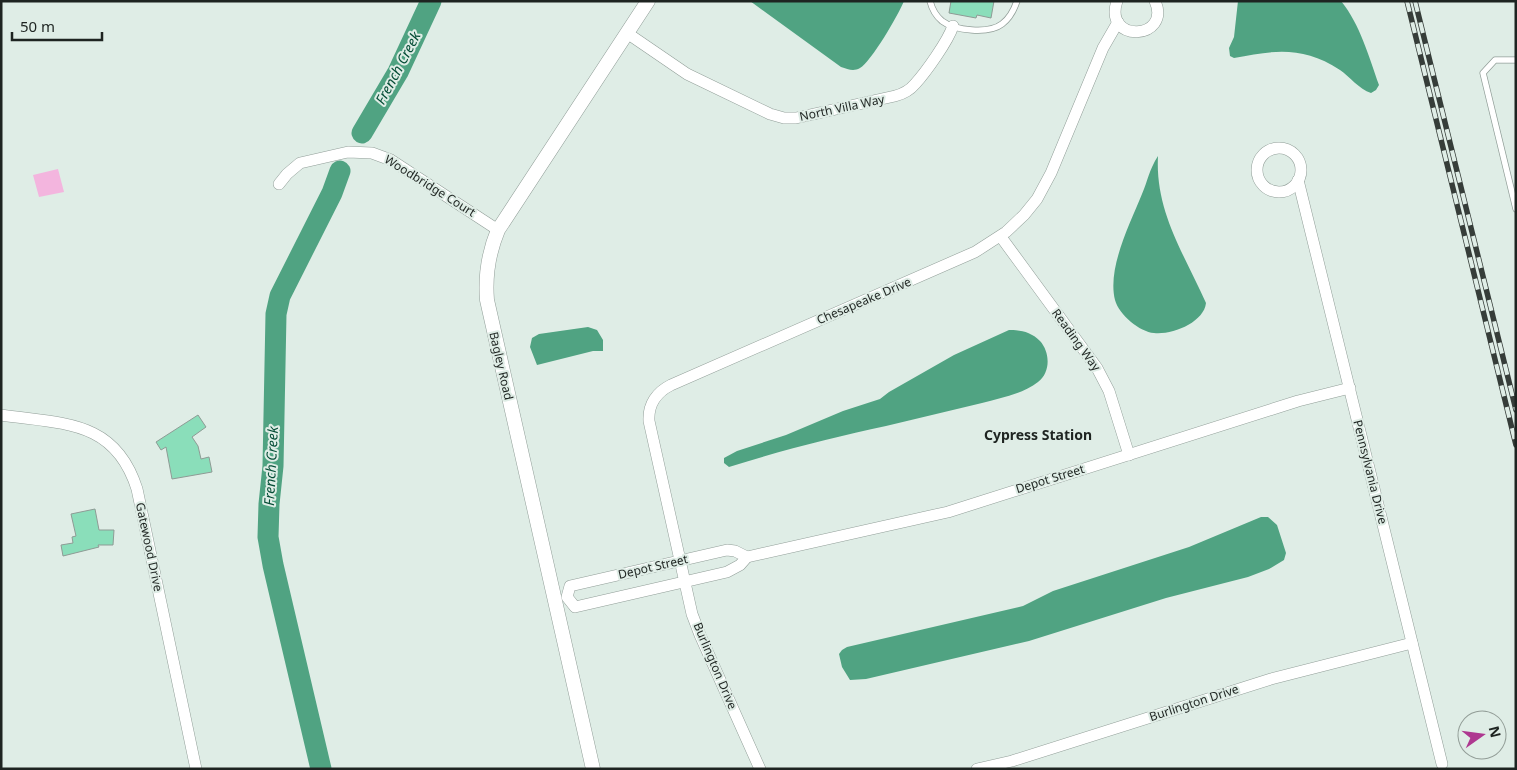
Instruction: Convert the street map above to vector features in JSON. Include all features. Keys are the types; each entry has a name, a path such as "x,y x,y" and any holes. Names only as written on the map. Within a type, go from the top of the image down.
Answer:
{"street":[{"name":"Bagley Road","path":"593,769 561,598 486,300 486,270 490,249 498,230 648,1"},
{"path":"1117,1 1115,15 1118,22 1122,28 1134,33 1148,30 1157,20 1158,13 1155,1"},
{"name":"Chesapeake Drive","path":"681,560 649,421 651,406 659,392 677,382 975,252 1001,237 1024,215 1043,188 1103,48 1118,22"},
{"name":"North Villa Way","path":"627,33 693,78 770,114 789,119 905,93 915,85 954,26"},
{"name":"Woodbridge Court","path":"279,184 300,163 348,152 372,153 391,160 498,230"},
{"name":"Pennsylvania Drive","path":"1298,180 1442,764"},
{"name":"Reading Way","path":"1001,237 1100,374 1109,391 1129,455"},
{"name":"Depot Street","path":"747,557 740,566 731,571 685,582 575,606 561,598 570,586 681,560 727,550 735,551 747,557 948,512 1298,401 1350,388"},
{"name":"Gatewood Drive","path":"1,415 82,428 107,440 126,463 137,489 196,769"},
{"name":"Burlington Drive","path":"681,560 692,614 760,769"},
{"name":"Burlington Drive","path":"977,769 1020,758 1271,678 1412,643"}],"lane":[{"path":"930,1 933,10 941,20 954,26 975,30 994,29 1007,20 1017,1"},
{"path":"1516,60 1495,60 1482,73 1514,191 1516,209"}],"shaded area":[{"path":"750,1 904,1 897,16 871,57 860,68 853,70 841,67"},
{"path":"1238,1 1341,1 1354,20 1363,41 1379,85 1376,90 1371,93 1367,91 1340,70 1314,57 1289,52 1263,53 1234,58 1230,56 1229,48 1234,37"},
{"path":"1158,156 1158,176 1166,214 1180,249 1206,303 1200,316 1186,326 1170,332 1154,333 1143,330 1125,317 1117,306 1113,287 1114,274 1121,246"},
{"path":"58,169 64,192 39,197 33,175"},
{"path":"588,327 597,330 603,340 603,351 593,351 537,365 530,347 532,338 539,334"},
{"path":"1009,330 1022,331 1033,335 1040,341 1046,351 1048,362 1045,373 1038,382 1026,390 997,399 767,455 729,467 724,463 724,458 737,451 786,435 843,411 880,399 954,355"},
{"path":"1261,517 1268,517 1277,525 1286,553 1284,560 1269,569 1248,577 1166,598 1029,641 866,679 850,680 842,667 839,654 847,647 1023,606 1053,591 1189,547"}],"building":[{"path":"951,1 994,1 991,18 977,15 976,18 949,13"},
{"path":"198,415 206,427 192,437 198,446 201,459 209,457 212,472 172,479 166,447 161,450 156,442"},
{"path":"95,509 99,530 114,530 113,545 98,545 99,547 63,556 61,545 73,543 72,537 76,536 71,514"}],"waterway":[{"name":"French Creek","path":"362,133 398,72 431,1"},
{"name":"French Creek","path":"321,769 273,565 268,537 269,504 273,466 276,314 280,296 332,193 340,171"}],"railway":[{"path":"1407,1 1516,445"},
{"path":"1415,1 1516,410"}],"district":[{"name":"Cypress Station","path":"1038,435"}]}
